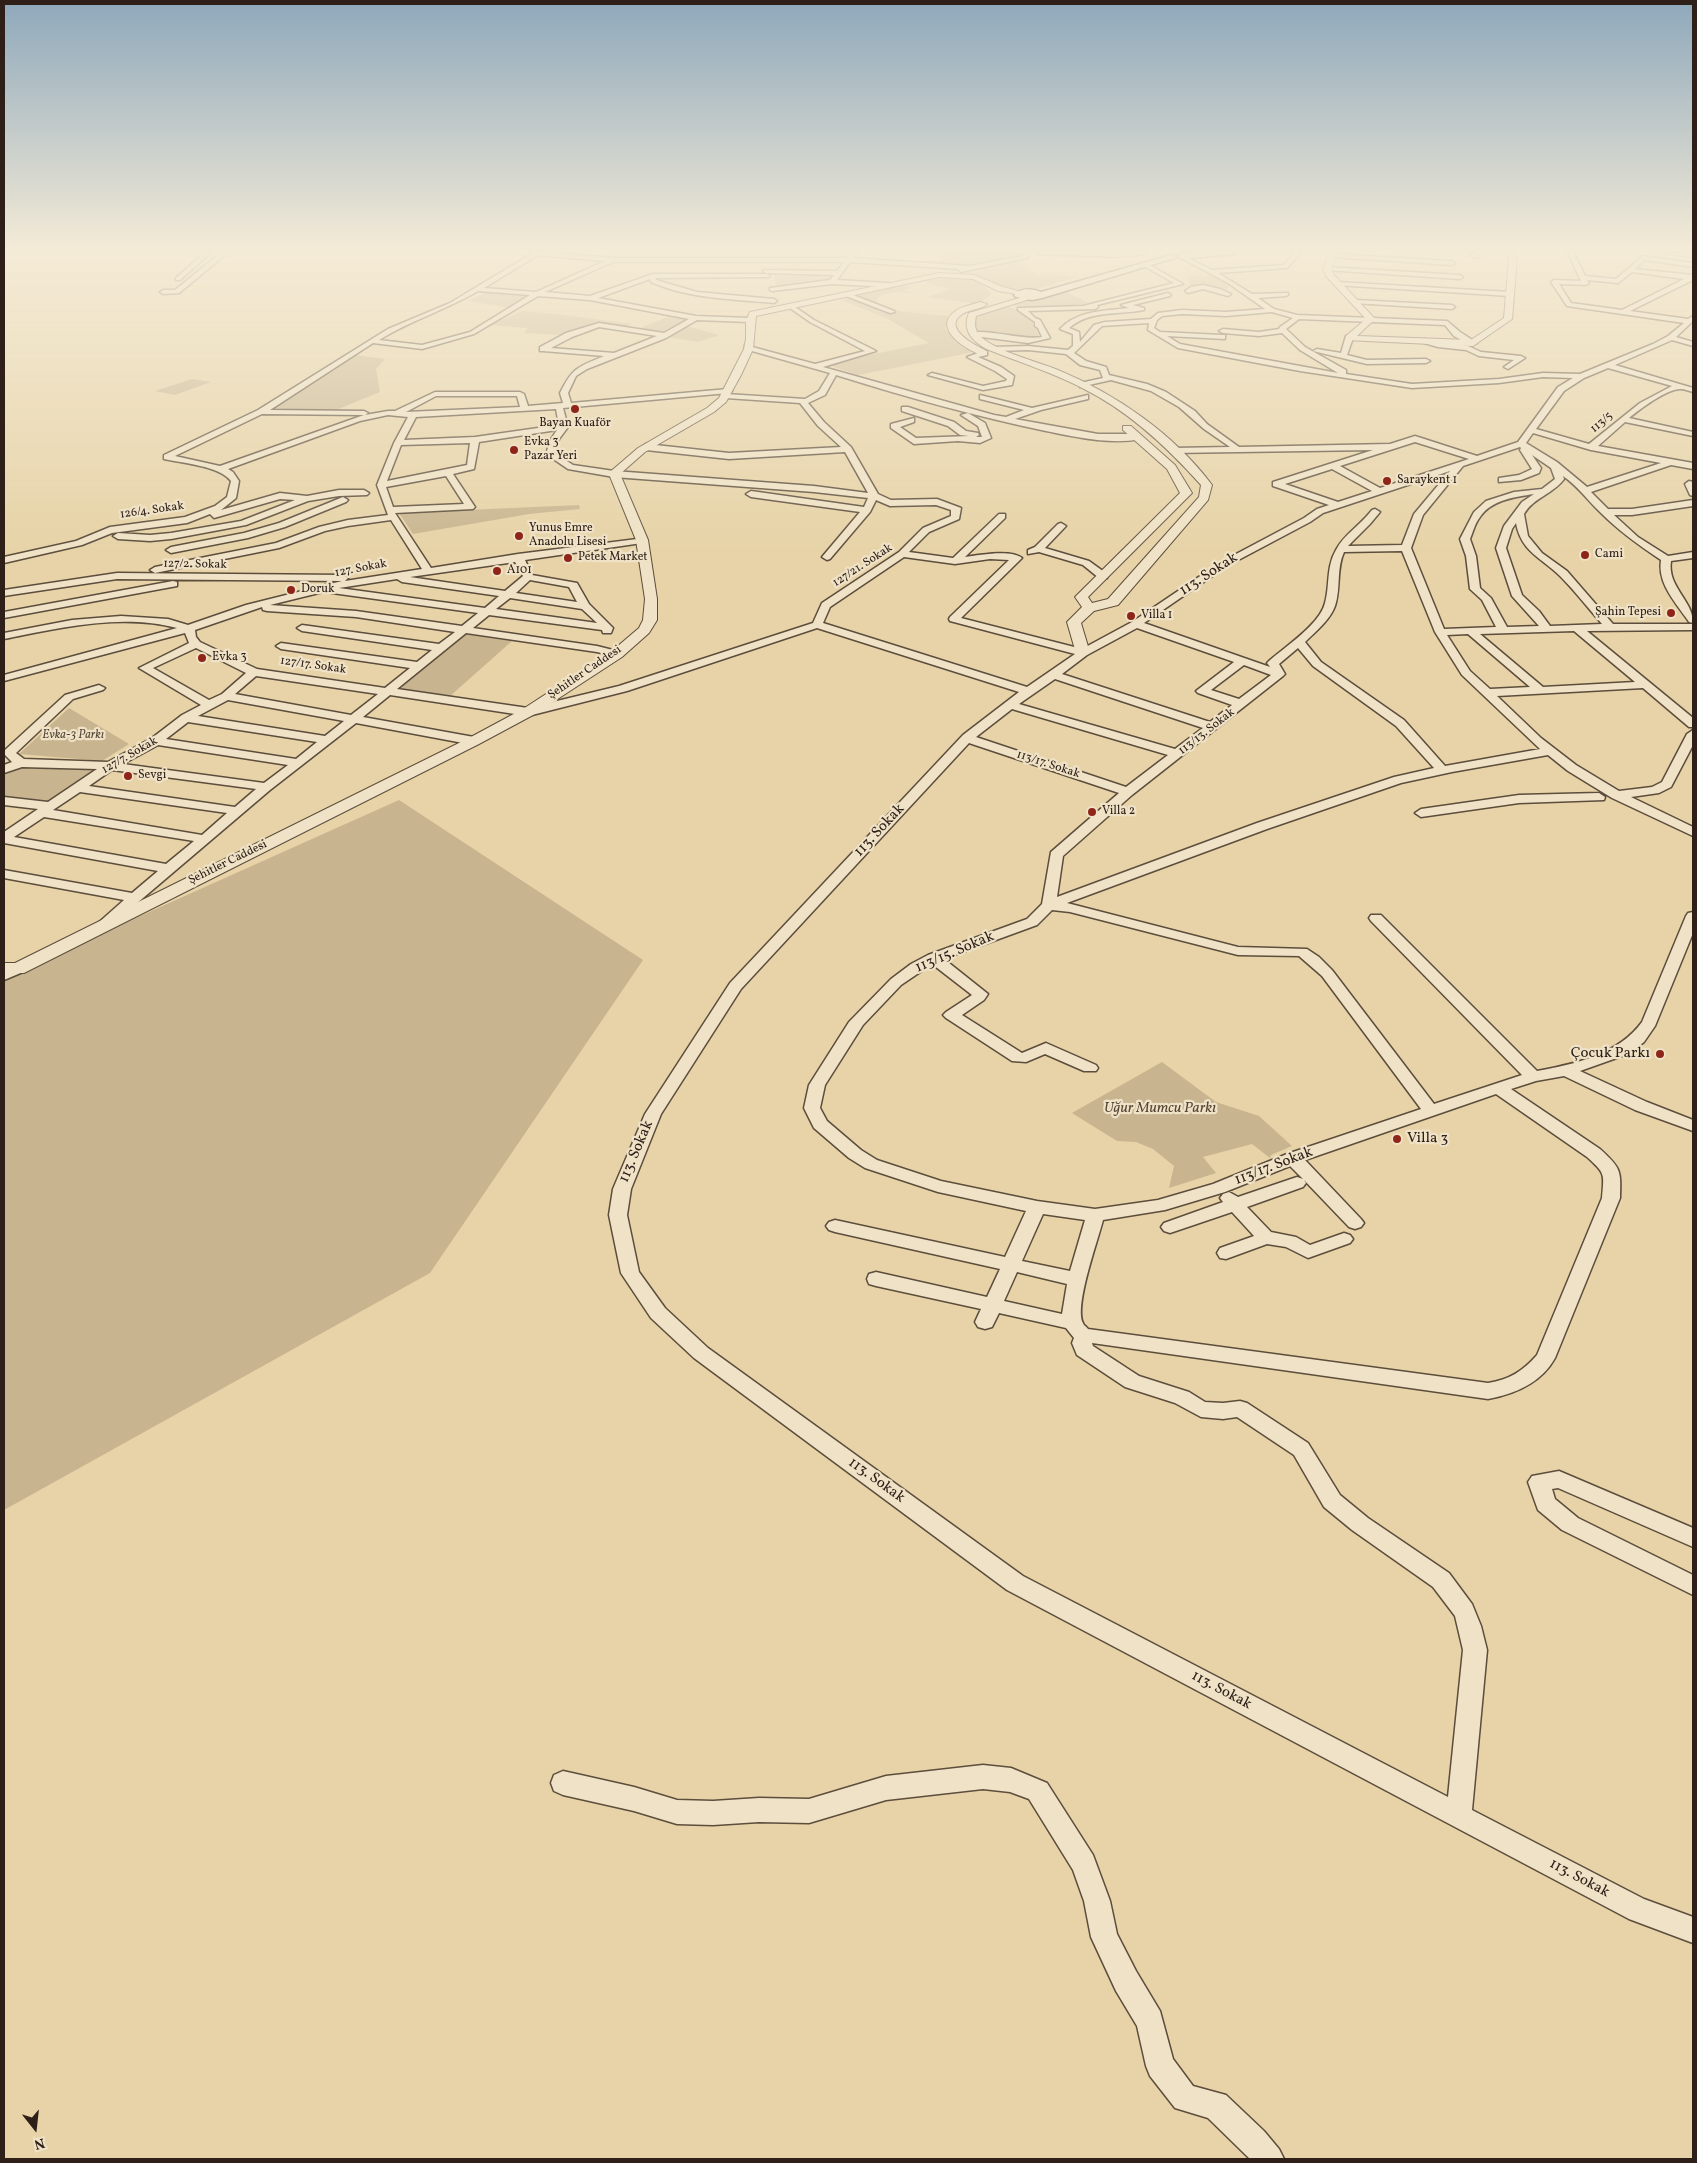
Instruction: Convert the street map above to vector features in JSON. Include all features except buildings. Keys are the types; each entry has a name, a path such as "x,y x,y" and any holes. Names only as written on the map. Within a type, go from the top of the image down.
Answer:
{"street":[{"path":"355,352 261,412 166,457 221,469 358,419 392,413 435,394 520,394 525,409"},
{"path":"585,352 614,354"},
{"path":"619,352 591,364 573,375 564,393 564,427 555,439 550,454 571,467 615,477 867,510"},
{"path":"615,477 624,462 719,404 727,393 745,352"},
{"path":"768,352 911,395 1006,420 1107,438 1155,433"},
{"path":"817,366 869,352"},
{"path":"981,352 1051,378 1098,406"},
{"path":"1003,352 1108,397 1155,433 1207,485 1204,498 1113,602 1090,608 1074,622 1083,652"},
{"path":"1072,352 1070,354 1074,358 1082,363 1102,369 1106,376 1147,386 1168,396 1194,415 1208,429 1232,443 1237,450"},
{"path":"1212,352 1355,378 1412,386 1500,381 1543,375 1581,376"},
{"path":"1309,352 1355,378"},
{"path":"1321,352 1367,362 1426,361"},
{"path":"1337,356 1344,354 1345,352"},
{"path":"1475,352 1479,354 1521,358 1508,367"},
{"path":"1521,444 1561,389 1581,376 1640,352"},
{"path":"932,375 982,388 1009,383 1011,378 971,357 984,353"},
{"path":"1606,365 1693,390"},
{"path":"261,412 392,413 413,415 525,409 727,393 806,401 822,393 834,372"},
{"path":"1083,385 1111,378"},
{"name":"113/5","path":"1591,447 1646,401 1680,386"},
{"path":"911,395 974,418 982,425 987,438"},
{"path":"983,397 1032,410"},
{"path":"1006,420 1032,410 1085,397"},
{"path":"806,401 804,403 821,424 848,449 874,496"},
{"path":"958,438 911,420 902,412 951,424 963,433 987,438"},
{"path":"413,415 398,443 381,488 392,514 427,570"},
{"path":"1623,419 1693,434"},
{"path":"911,420 894,426 914,441 958,438 980,440 987,438"},
{"path":"1090,608 1081,597 1186,493 1171,467 1120,422"},
{"path":"398,443 475,440 564,427"},
{"path":"1531,430 1591,447 1693,466"},
{"path":"1337,505 1276,484 1415,439 1476,458"},
{"path":"171,550 245,536 282,526 333,503 364,493 471,467 475,440"},
{"path":"1521,444 1554,464 1575,480 1605,512 1635,538 1666,559 1693,555"},
{"path":"1502,480 1521,477 1536,471 1537,468 1527,456 1521,444"},
{"name":"113. Sokak","path":"1521,444 1320,511 1307,520 1224,564 1136,624 1083,652 967,738 735,986 653,1114 622,1189 618,1215 630,1273 658,1314 701,1353 1015,1583 1638,1910 1693,1930"},
{"path":"646,447 729,456 848,449"},
{"path":"1154,451 1390,447"},
{"path":"1584,491 1670,462"},
{"path":"1421,813 1520,798 1602,799 1547,752 1466,673 1440,632 1406,548 1419,514 1460,464"},
{"path":"1547,629 1535,613 1517,596 1501,548 1507,528 1519,514 1524,504 1554,486 1560,479 1554,464"},
{"path":"1334,466 1379,491"},
{"name":"126/4. Sokak","path":"4,560 79,543 110,530 187,520 218,508 231,498 235,481 230,474 221,469"},
{"path":"117,576 246,554 279,545 322,529 392,514 470,507 448,473"},
{"path":"615,477 777,486 874,496 890,503 937,502 956,508 956,517 926,530 902,554"},
{"name":"Şehitler Caddesi","path":"9,971 97,930 138,903 474,741 528,712 617,654 644,630 650,620 651,598 642,540 615,477"},
{"path":"1693,485 1689,484 1693,493"},
{"path":"769,497 777,486"},
{"path":"1503,630 1486,598 1474,590 1471,556 1465,539 1476,515 1482,508 1501,498 1546,490"},
{"path":"110,530 120,536 150,538 171,536 243,523 306,499 339,493 364,493"},
{"path":"187,520 205,518 280,496 306,499"},
{"path":"827,557 867,510 874,496"},
{"path":"1605,512 1632,512 1693,503"},
{"path":"1279,674 1273,663 1317,624 1330,606 1333,576 1341,549 1368,523 1375,512"},
{"path":"1519,514 1523,536 1539,555 1563,573 1610,627"},
{"path":"955,561 1002,516"},
{"path":"1155,524 1178,527"},
{"path":"1061,526 1038,549 1017,558 954,618 1083,652"},
{"name":"127. Sokak","path":"4,678 189,628 250,606 342,584 386,576 642,540"},
{"path":"1341,549 1406,548"},
{"path":"1038,549 1086,562 1102,576"},
{"name":"127/21. Sokak","path":"817,625 826,605 902,554 955,561 990,556 1017,558"},
{"path":"518,557 528,577"},
{"path":"1666,559 1663,568 1671,588 1693,620"},
{"name":"127/2. Sokak","path":"4,593 117,576 297,579 386,576"},
{"path":"386,576 586,606"},
{"path":"4,874 138,903 169,869 266,787 442,648 528,577"},
{"path":"528,577 573,585 586,606 608,628"},
{"path":"4,615 148,589 197,578"},
{"path":"325,589 608,628"},
{"path":"250,606 356,614 597,649 617,654"},
{"path":"4,636 34,630 115,620 169,622 189,628 196,644 145,668 210,705"},
{"path":"1136,624 1279,674"},
{"path":"450,700 528,712 622,689 817,625 1028,691"},
{"path":"1440,632 1610,627 1693,627"},
{"path":"302,628 442,648"},
{"path":"597,649 608,628"},
{"path":"1576,628 1643,685 1693,724"},
{"path":"1470,631 1540,690"},
{"path":"1298,641 1317,664 1400,723 1418,740 1442,770"},
{"name":"127/17. Sokak","path":"196,644 254,672 450,700"},
{"path":"281,646 418,666"},
{"path":"1242,704 1202,691 1243,661"},
{"name":"127/7. Sokak","path":"4,839 44,809 79,788 110,766 156,741 186,718 226,696 254,672"},
{"name":"113/13. Sokak","path":"1049,905 1056,855 1128,792 1279,674"},
{"path":"1054,675 1212,728"},
{"path":"1487,693 1643,685"},
{"path":"20,763 6,752 58,707 64,699 99,688"},
{"path":"226,696 474,741"},
{"path":"1010,705 1179,754"},
{"path":"186,718 327,740"},
{"path":"1617,795 1655,790 1667,784 1693,734"},
{"name":"113/17. Sokak","path":"967,738 1128,792"},
{"path":"156,741 298,763"},
{"path":"1049,905 1262,826 1398,780 1442,770 1547,752 1617,795 1693,832"},
{"path":"4,769 20,763 110,766 266,787"},
{"path":"79,788 238,811"},
{"path":"4,801 204,839"},
{"path":"4,839 169,869"},
{"path":"1049,905 1070,908 1238,951 1269,953 1302,952 1314,960 1327,973 1431,1111"},
{"name":"113/15. Sokak","path":"817,1085 858,1022 896,982 916,966 1032,922 1049,905"},
{"name":"113/17. Sokak","path":"817,1085 812,1108 820,1124 855,1154 870,1164 938,1186 1037,1207 1095,1214 1159,1206 1219,1188 1293,1158 1498,1088 1533,1077 1566,1071 1622,1050 1638,1039 1650,1023 1693,916"},
{"path":"1376,918 1533,1077"},
{"path":"934,958 980,994 979,997 951,1015 1018,1058 1028,1058 1040,1049 1046,1048 1090,1068"},
{"path":"1566,1071 1641,1106 1693,1126"},
{"path":"876,1279 989,1314 1488,1391 1504,1389 1526,1379 1538,1368 1545,1358 1611,1198 1612,1172 1608,1165 1591,1151 1498,1088"},
{"path":"1293,1158 1355,1223"},
{"path":"1170,1227 1297,1183"},
{"path":"1219,1188 1266,1238"},
{"path":"989,1314 1037,1207"},
{"path":"1095,1214 1076,1279 1078,1329 1084,1350 1132,1382 1182,1397 1201,1409 1223,1411 1240,1409 1300,1449 1332,1501 1360,1524 1441,1580 1455,1597 1470,1626 1475,1650 1459,1816"},
{"path":"835,1226 1076,1279"},
{"path":"1226,1253 1266,1238 1290,1241 1308,1252 1344,1240"},
{"path":"1693,1538 1559,1479 1539,1482 1546,1504 1570,1524 1693,1586"},
{"path":"563,1783 634,1799 676,1812 713,1813 759,1810 810,1811 886,1788 983,1777 1012,1780 1038,1791 1084,1864 1097,1901 1104,1937 1126,1981 1150,2022 1160,2066 1186,2098 1216,2105 1270,2159"}],"green space":[{"path":"884,352 974,352 858,375 831,366 849,359"},
{"path":"355,355 385,359 376,369 380,392 336,410 270,411 319,376 324,376 338,368 334,367"},
{"path":"192,379 211,382 175,395 155,391"},
{"path":"579,505 580,509 529,514 413,534 399,513"},
{"path":"463,634 512,641 449,697 396,690"},
{"name":"Evka-3 Parkı","path":"69,708 129,744 102,761 19,754"},
{"path":"20,765 99,768 44,805 4,799 4,771"},
{"path":"399,800 643,960 430,1273 4,1510 4,977"},
{"name":"Uğur Mumcu Parkı","path":"1162,1062 1216,1102 1259,1116 1292,1146 1271,1155 1270,1158 1252,1144 1203,1157 1216,1173 1169,1188 1174,1166 1153,1149 1136,1142 1117,1141 1072,1113"}],"place":[{"name":"Bayan Kuaför","path":"575,409"},
{"name":"Evka 3 Pazar Yeri","path":"514,450"},
{"name":"Saraykent 1","path":"1387,481"},
{"name":"Yunus Emre Anadolu Lisesi","path":"519,536"},
{"name":"Cami","path":"1585,555"},
{"name":"Petek Market","path":"568,558"},
{"name":"A101","path":"497,571"},
{"name":"Doruk","path":"291,590"},
{"name":"Şahin Tepesi","path":"1671,613"},
{"name":"Villa 1","path":"1131,616"},
{"name":"Evka 3","path":"202,658"},
{"name":"Sevgi","path":"128,776"},
{"name":"Villa 2","path":"1092,812"},
{"name":"Çocuk Parkı","path":"1660,1054"},
{"name":"Villa 3","path":"1397,1139"}]}
